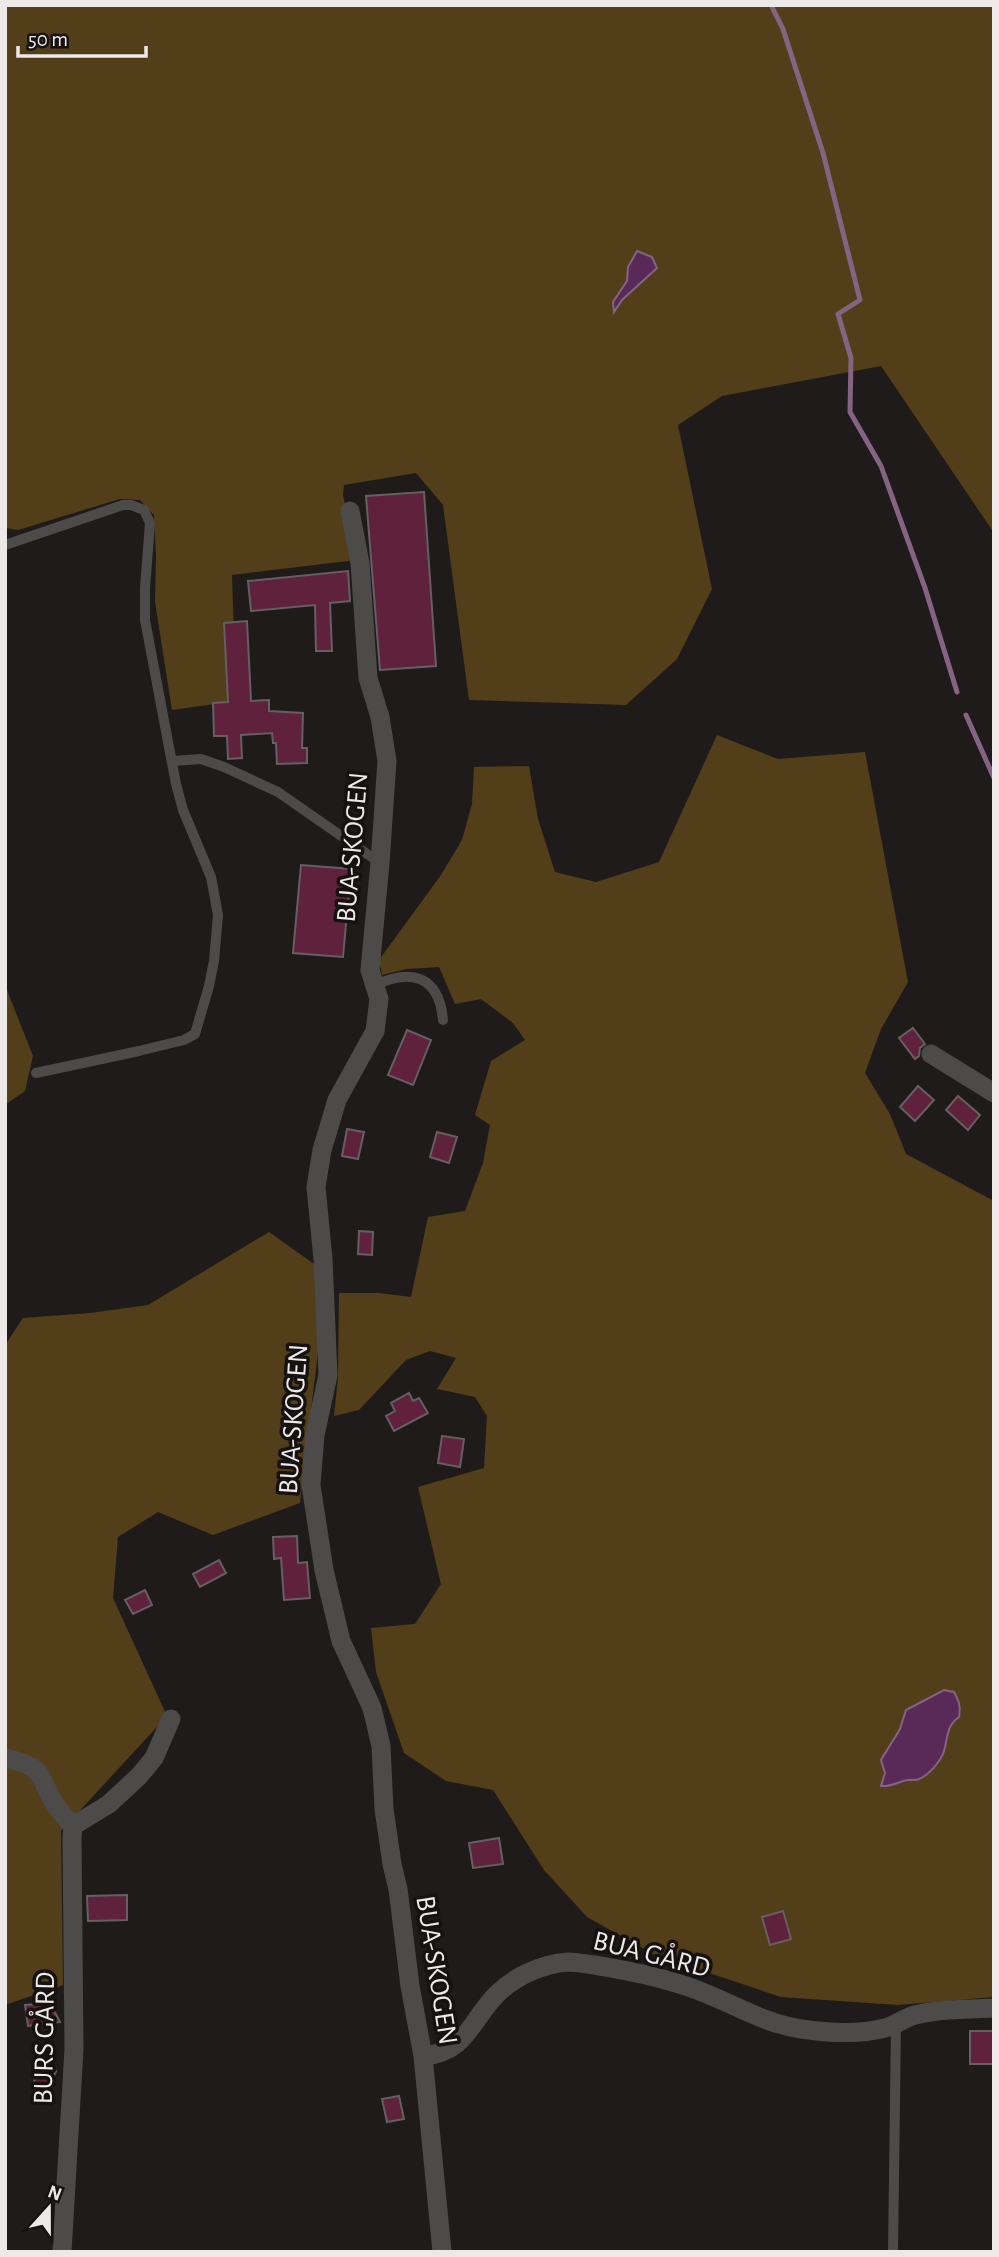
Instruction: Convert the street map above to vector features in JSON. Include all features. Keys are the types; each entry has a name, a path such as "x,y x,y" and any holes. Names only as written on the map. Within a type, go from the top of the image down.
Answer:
{"street":[{"name":"BUA-SKOGEN","path":"350,511 360,563 368,678 380,717 387,761 370,970 379,999 375,1031 337,1100 322,1150 316,1187 323,1259 328,1376 315,1435 311,1485 324,1570 341,1641 372,1708 381,1746 384,1809 391,1864 398,1889 410,1986 423,2056 442,2252"},
{"path":"932,1054 994,1093"},
{"path":"5,1758 34,1767 43,1778 55,1804 73,1826 109,1804 139,1776 154,1758 172,1718"},
{"name":"BURS GÅRD","path":"62,2252 74,2049 73,1826"},
{"name":"BUA GÅRD","path":"423,2056 438,2055 461,2042 497,1994 519,1977 546,1965 570,1962 671,1981 759,2018 790,2027 850,2033 884,2028 912,2016 940,2011 994,2008"}],"lane":[{"path":"5,545 123,505 144,510 150,523 145,620 183,810 211,877 217,906 214,961 195,1034 184,1040 112,1058 36,1073"},
{"path":"172,761 201,759 224,766 278,792 380,863"},
{"path":"375,985 405,976 428,983 442,1004 443,1020"},
{"path":"893,2252 896,2024"}],"shaded area":[{"path":"5,5 994,5 994,533 881,366 722,396 678,425 712,589 677,659 626,705 469,700 443,505 416,473 344,485 343,495 356,560 232,575 236,701 172,710 155,602 154,515 140,500 120,499 18,530 5,528"},
{"path":"637,251 652,257 657,268 622,300 614,312 613,302 627,281 628,267"},
{"path":"717,735 778,759 865,752 908,982 881,1029 865,1073 890,1114 906,1154 994,1201 994,1997 898,2005 781,1997 655,1955 587,1917 544,1870 493,1790 446,1781 404,1753 376,1672 371,1628 415,1624 441,1584 418,1487 484,1468 487,1416 475,1397 437,1389 456,1358 430,1351 406,1360 359,1410 334,1416 338,1378 339,1293 379,1293 411,1297 428,1217 465,1211 483,1163 490,1125 475,1115 491,1061 525,1040 513,1023 481,999 455,1004 439,967 406,969 382,975 379,960 441,875 462,840 472,804 474,767 529,766 538,819 555,872 596,882 659,862","holes":["944,1690 961,1710 950,1728 946,1743 918,1780 881,1785 895,1736 906,1710"]},
{"path":"5,985 33,1056 25,1091 5,1105"},
{"path":"269,1232 314,1264 320,1335 300,1503 213,1535 158,1512 118,1537 113,1598 167,1716 61,1831 63,1985 5,2005 5,1345 23,1318 148,1305"},
{"path":"944,1690 954,1692 960,1710 959,1717 950,1728 940,1759 923,1777 881,1786 885,1773 881,1760 900,1729 906,1710"}],"building":[{"path":"424,492 436,666 380,670 366,496"},
{"path":"348,571 350,601 330,603 332,651 316,651 315,605 251,611 248,581"},
{"path":"247,621 251,701 269,700 269,711 303,713 302,748 307,748 307,763 277,764 276,743 273,743 272,733 241,735 242,758 228,759 227,736 214,736 213,703 228,702 224,623"},
{"path":"301,865 351,869 343,957 293,953"},
{"path":"913,1028 925,1044 915,1059 899,1038"},
{"path":"407,1030 431,1040 413,1085 388,1075"},
{"path":"918,1086 934,1100 915,1121 900,1107"},
{"path":"958,1096 980,1115 968,1130 946,1110"},
{"path":"347,1129 364,1132 358,1159 342,1156"},
{"path":"437,1132 457,1137 449,1163 430,1157"},
{"path":"359,1231 373,1232 372,1255 358,1254"},
{"path":"409,1393 413,1401 419,1398 428,1413 394,1431 386,1416 395,1411 391,1403"},
{"path":"442,1436 464,1439 460,1467 438,1463"},
{"path":"297,1536 298,1563 307,1562 310,1598 284,1600 281,1558 274,1559 273,1537"},
{"path":"219,1560 226,1573 200,1587 193,1574"},
{"path":"145,1590 152,1605 133,1614 125,1600"},
{"path":"499,1838 503,1864 473,1868 469,1843"},
{"path":"127,1895 127,1920 88,1921 87,1896"},
{"path":"783,1911 791,1939 770,1945 762,1917"},
{"path":"50,2003 60,2022 28,2026 25,2005"},
{"path":"970,2031 994,2031 994,2064 970,2064"},
{"path":"40,2065 56,2071 48,2090 33,2084"},
{"path":"399,2096 404,2119 387,2122 382,2099"}],"waterway":[{"path":"771,5 783,29 823,153 860,300 838,314 851,358 850,412 881,466 925,588 957,692"},
{"path":"966,715 994,778"}]}
